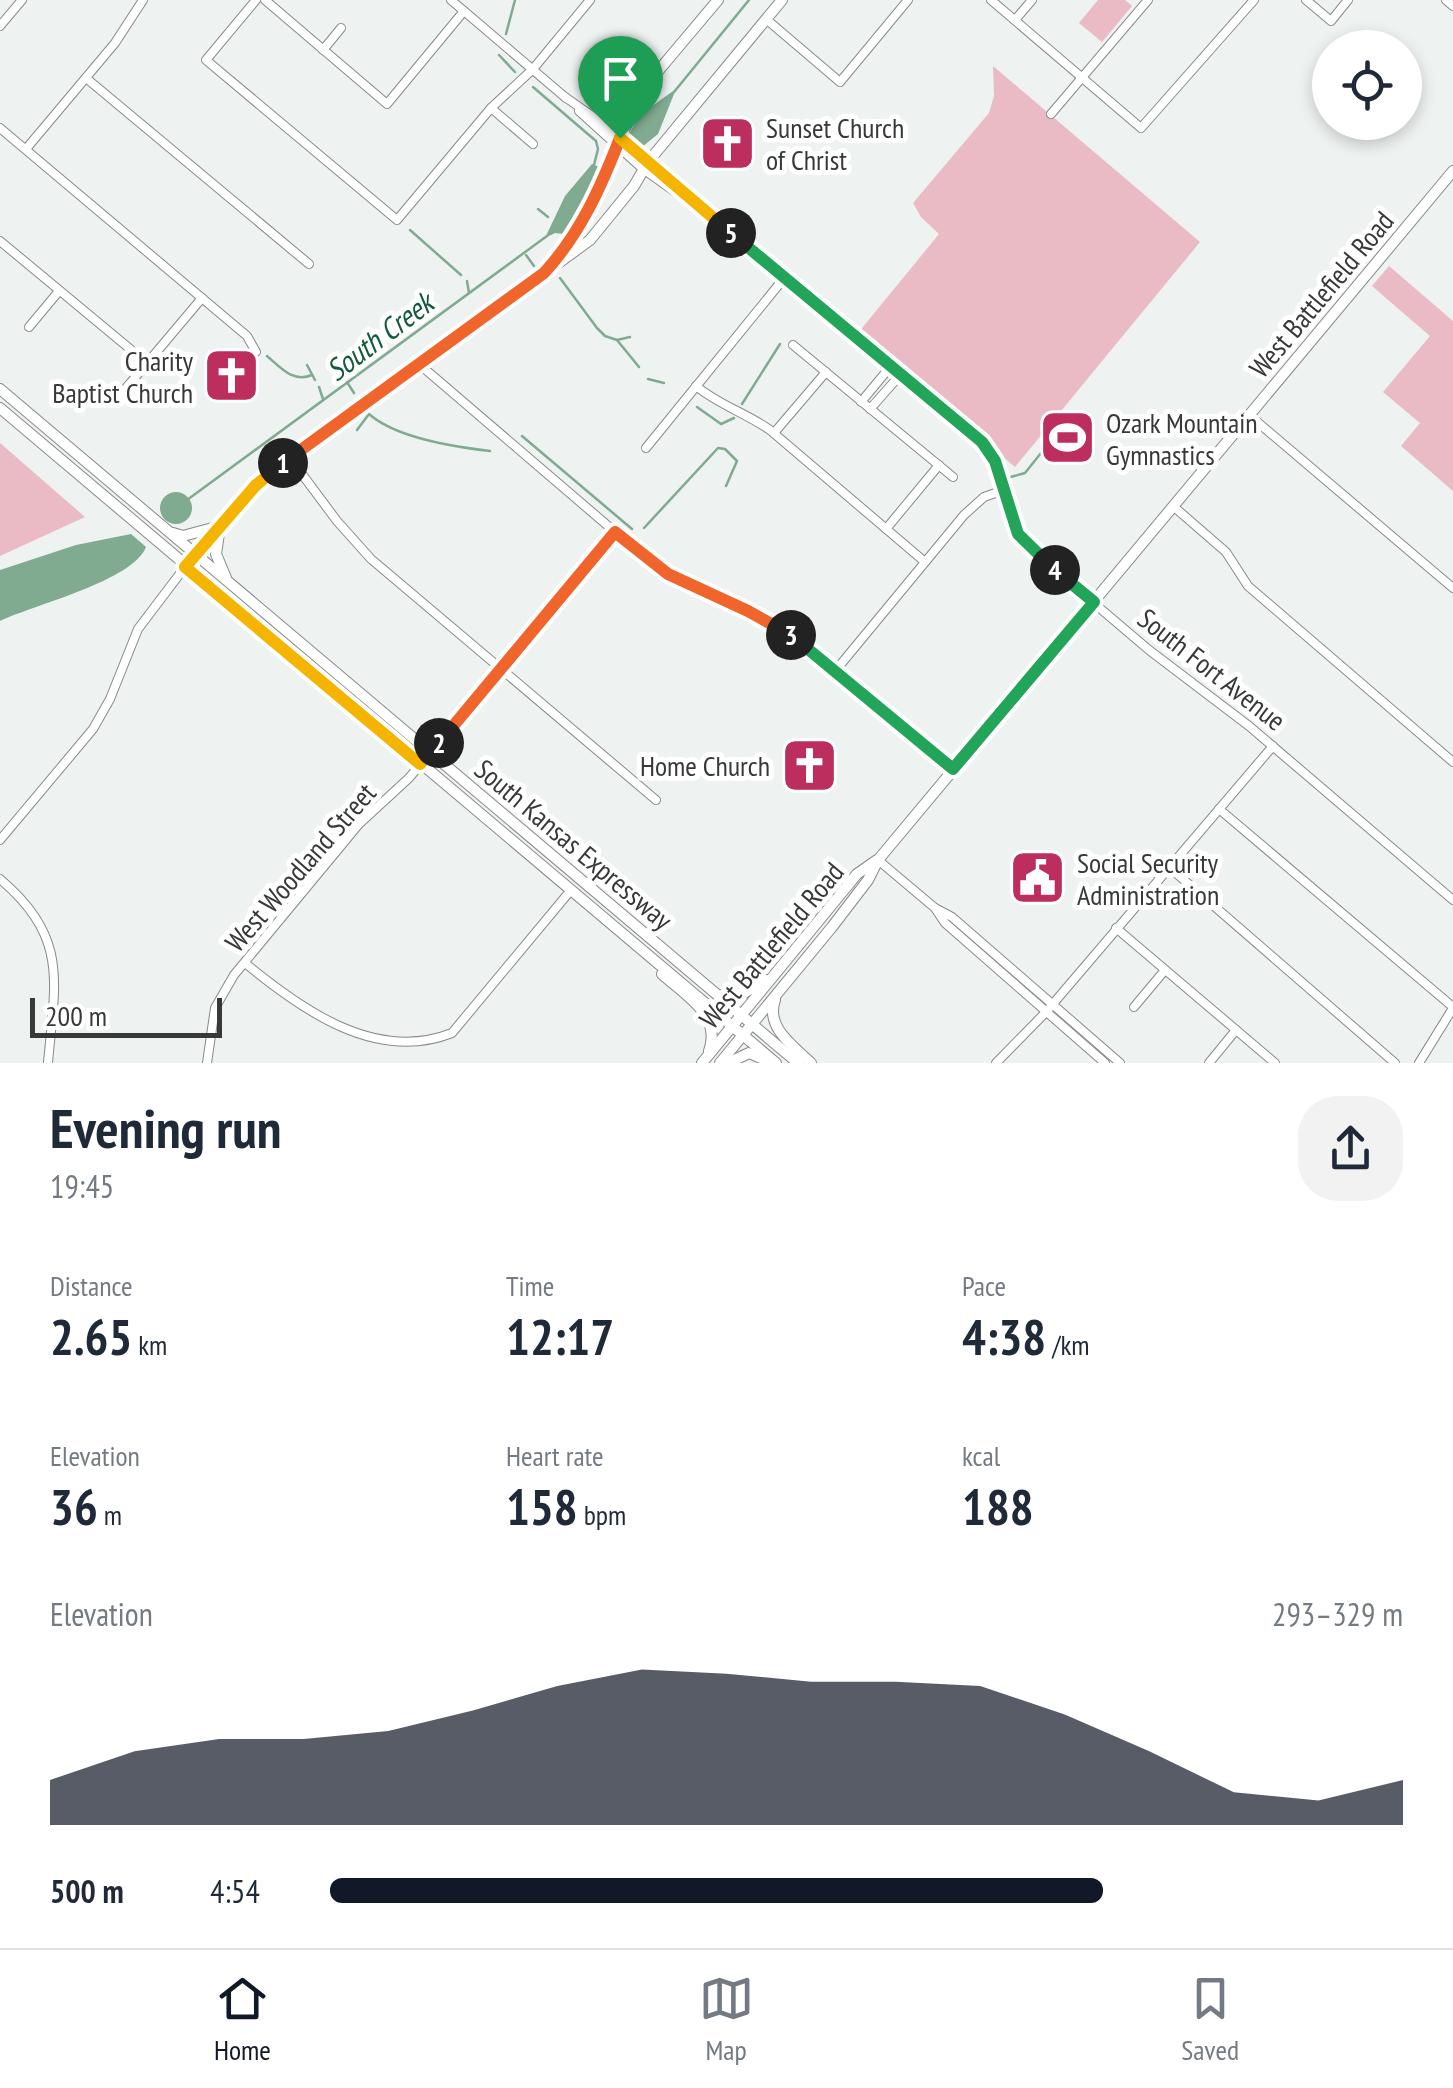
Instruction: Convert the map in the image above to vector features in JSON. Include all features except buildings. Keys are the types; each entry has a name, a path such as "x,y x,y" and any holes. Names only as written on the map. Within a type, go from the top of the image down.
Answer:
{"main road":[{"path":"598,120 614,116 644,89 718,0"},
{"path":"185,567 256,485 590,240 646,165 782,0"},
{"path":"544,273 576,234 644,89"},
{"name":"West Battlefield Road","path":"720,1063 868,880 878,860 1453,171"},
{"name":"South Kansas Expressway","path":"0,389 798,1063"},
{"name":"South Kansas Expressway","path":"0,408 744,1034 773,1063"},
{"path":"167,532 183,536 220,526"},
{"path":"220,526 216,554 230,584"},
{"name":"West Battlefield Road","path":"703,1062 858,874 878,860"},
{"path":"636,943 710,1020 713,1038 703,1062"},
{"path":"719,994 735,996 750,991 791,954"},
{"path":"779,992 772,1006 773,1020 811,1063"},
{"path":"728,1063 749,1053 773,1063"}],"street":[{"path":"0,26 22,0"},
{"path":"256,0 206,60 398,220 491,108 533,69 590,0"},
{"path":"264,0 387,104 464,11"},
{"name":"South Fort Avenue","path":"451,0 982,442 995,461 1014,526 1024,542 1453,900"},
{"path":"766,20 840,82 908,0"},
{"path":"991,0 1141,128 1254,0"},
{"path":"1016,20 1032,0"},
{"path":"1051,114 1148,0"},
{"path":"1306,0 1330,21 1348,0"},
{"path":"1446,0 1453,6"},
{"path":"26,149 115,43 140,1"},
{"path":"323,50 342,28"},
{"path":"86,78 309,264"},
{"name":"South Fort Avenue","path":"565,97 598,120 618,142"},
{"path":"491,108 533,144"},
{"path":"0,128 247,336 256,352"},
{"path":"0,241 147,363"},
{"path":"646,448 784,277"},
{"path":"29,327 59,291"},
{"path":"116,400 202,298"},
{"path":"793,345 953,477"},
{"path":"419,364 668,574 772,623 836,670 953,769"},
{"path":"861,402 891,366"},
{"path":"774,433 826,372"},
{"path":"870,409 901,374"},
{"path":"696,386 713,401 754,418 774,433 925,562"},
{"path":"1249,415 1453,588"},
{"path":"290,458 363,551 656,800"},
{"path":"886,529 939,465"},
{"path":"836,670 974,505 1004,490"},
{"path":"1173,506 1226,552 1248,586 1453,762"},
{"name":"West Woodland Street","path":"207,1063 215,1008 245,962 359,824 430,753 615,532"},
{"path":"0,840 93,729 138,630 185,567"},
{"path":"996,1063 1049,1008 1273,746"},
{"path":"1220,809 1453,1007 1419,1063"},
{"path":"878,860 935,908 952,917 1105,1063"},
{"path":"1169,867 1396,1063"},
{"path":"0,879 36,915 52,952 54,982 48,1063"},
{"path":"418,1054 452,1033 571,890"},
{"path":"1116,928 1275,1063"},
{"path":"245,962 334,1036"},
{"path":"1134,1007 1165,970"},
{"path":"1049,1008 1120,1063"},
{"path":"1209,1063 1236,1030"}],"shaded area":[{"path":"1098,0 1125,0 1132,6 1102,42 1079,23"},
{"path":"993,66 1200,242 1015,467 858,333 939,234 913,203 989,113 994,96"},
{"path":"676,89 658,134 642,147 629,135 637,120"},
{"path":"592,164 599,167 580,211 564,234 545,238 565,196"},
{"path":"1389,266 1453,321 1453,491 1401,446 1420,423 1383,392 1430,336 1372,286"},
{"path":"0,443 85,517 0,556"},
{"path":"176,492 187,497 192,508 187,519 176,524 165,519 160,508 165,497"},
{"path":"131,534 146,547 122,571 0,621 0,570 76,545"}],"waterway":[{"path":"506,34 515,0"},
{"name":"South Creek","path":"674,92 749,0"},
{"path":"499,55 515,72"},
{"path":"533,87 596,141 594,165"},
{"path":"538,209 548,217"},
{"path":"410,230 461,275"},
{"name":"South Creek","path":"187,500 547,236"},
{"path":"526,255 534,266"},
{"path":"560,278 597,328 617,340 639,367"},
{"path":"467,281 469,293"},
{"path":"617,340 630,337"},
{"path":"742,404 780,344"},
{"path":"267,356 293,376 312,375"},
{"path":"307,365 315,380"},
{"path":"648,379 664,383"},
{"path":"347,382 354,393"},
{"path":"319,387 323,399"},
{"path":"697,407 721,424 734,418"},
{"path":"357,430 369,414 410,435 490,451"},
{"path":"522,436 632,529"},
{"path":"644,528 718,448 725,449 737,461 726,486"},
{"path":"1007,478 1025,473 1041,453"}],"place":[{"name":"Sunset Church of Christ","path":"727,143"},
{"name":"Charity Baptist Church","path":"232,376"},
{"name":"Ozark Mountain Gymnastics","path":"1067,438"},
{"name":"Home Church","path":"809,765"},
{"name":"Social Security Administration","path":"1038,878"}],"route":[{"path":"620,138 974,434 995,461 1018,534 1029,548 1094,602 953,769 802,643 762,618 668,574 615,532 420,764 185,567 256,485 544,273 568,246 582,222 620,138"}]}
